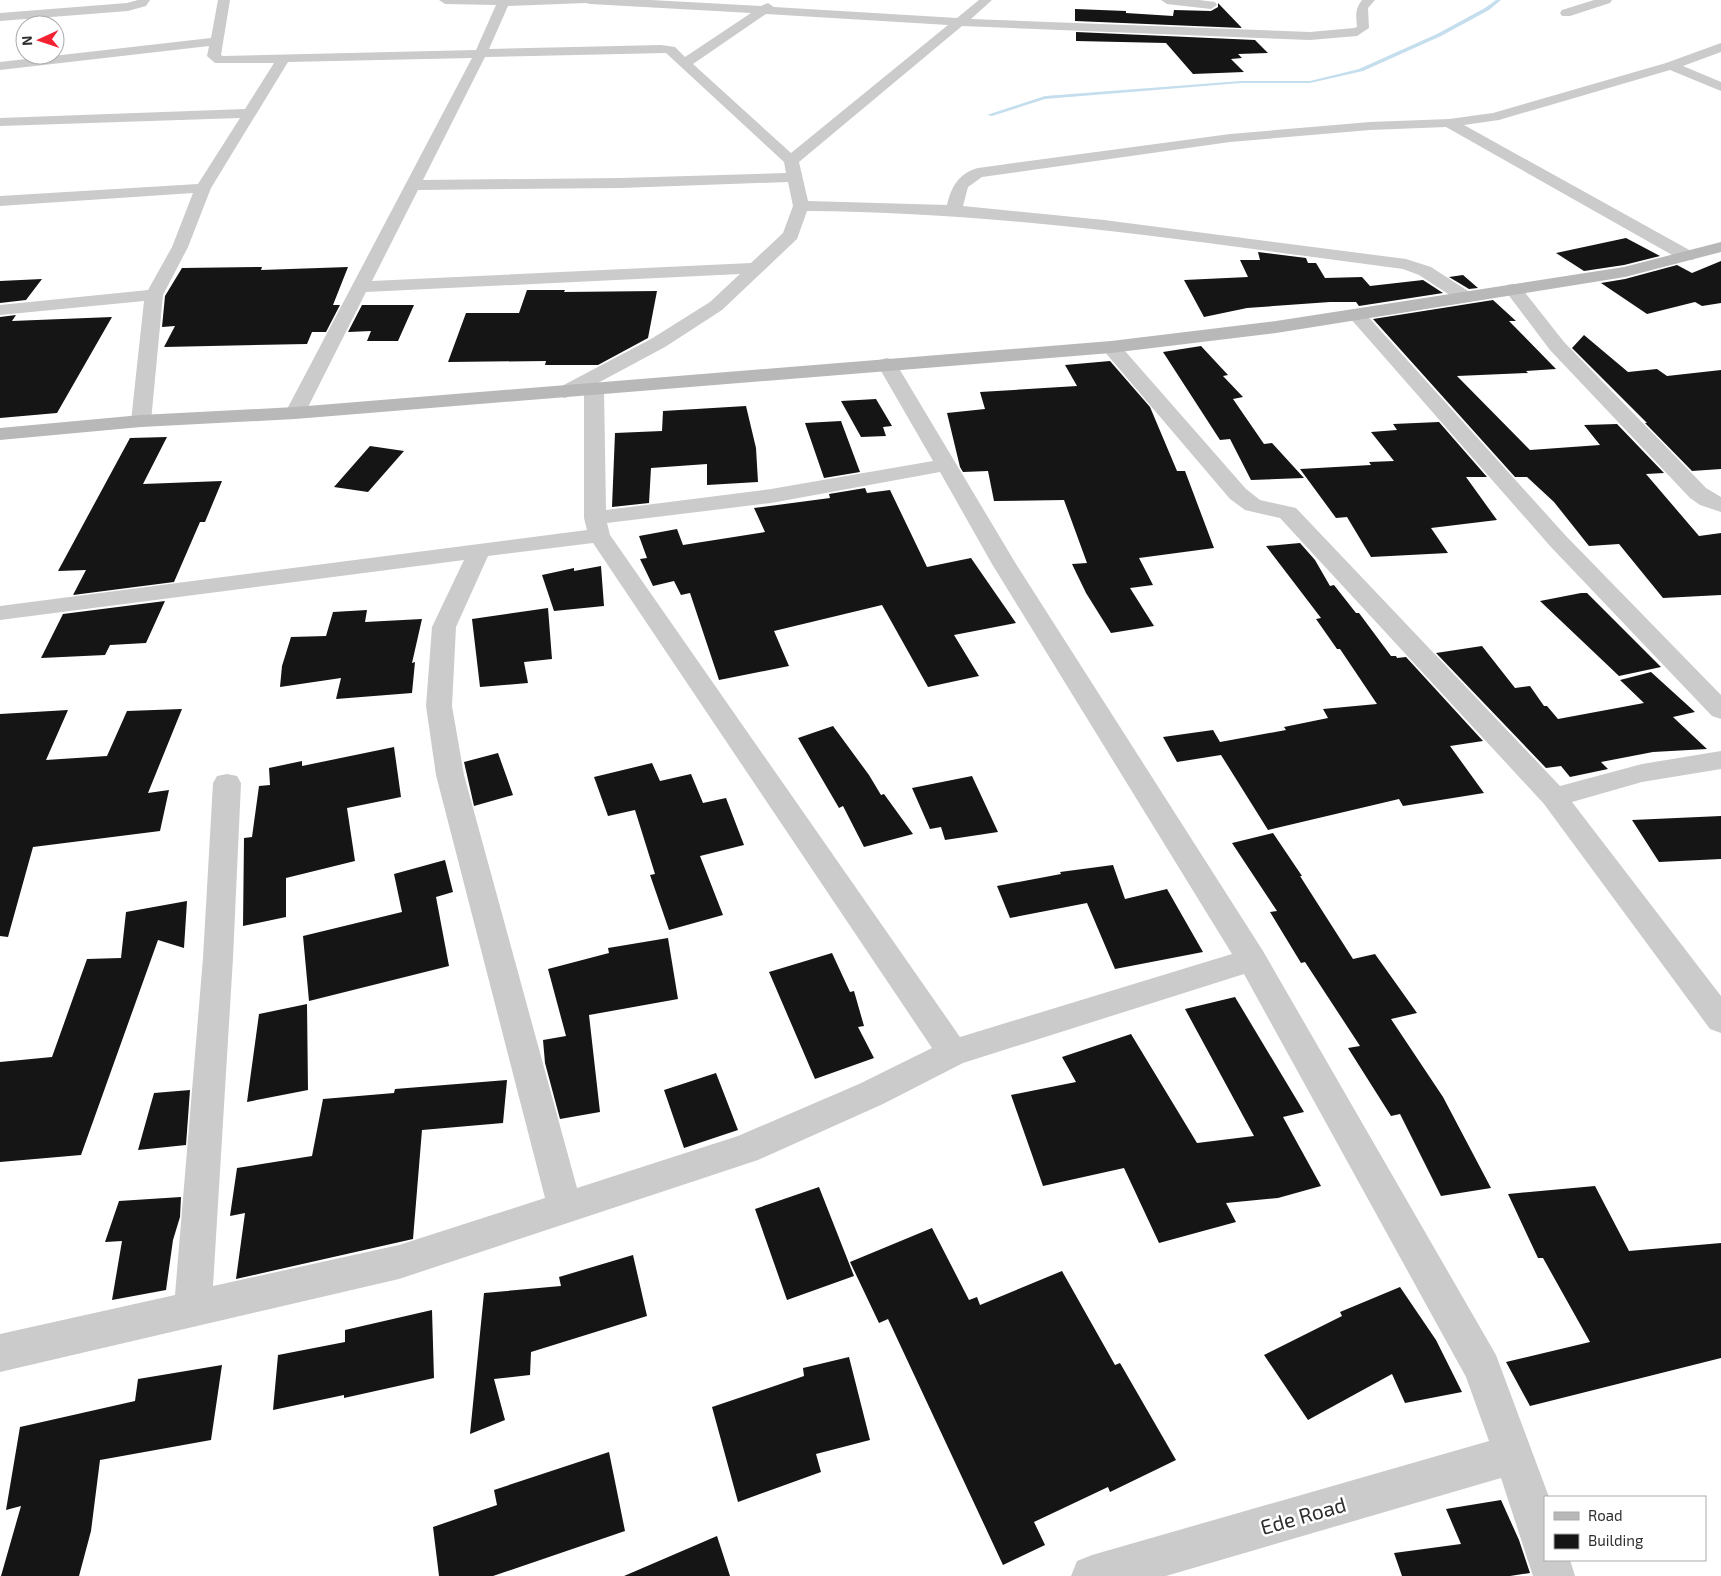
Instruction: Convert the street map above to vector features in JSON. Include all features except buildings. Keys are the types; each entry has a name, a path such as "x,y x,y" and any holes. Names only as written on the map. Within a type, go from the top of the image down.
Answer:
{"street":[{"path":"0,17 128,7 142,3 144,0"},
{"path":"224,0 214,56 220,60 661,49 674,53 792,169 801,206 791,235 716,306 658,343 565,392"},
{"path":"445,0 582,0"},
{"path":"590,0 960,22 1310,36 1358,32 1363,28 1362,8 1369,0"},
{"path":"684,64 776,0"},
{"path":"412,185 621,183 792,169 986,0"},
{"path":"1167,0 1211,2 1214,32"},
{"path":"1566,13 1606,0"},
{"path":"295,413 481,53 503,1"},
{"path":"0,66 216,41"},
{"path":"954,210 958,190 965,179 978,173 1230,138 1370,126 1448,123 1494,117 1672,66 1721,47"},
{"path":"141,421 154,295 180,247 203,188 284,58"},
{"path":"1672,66 1721,87"},
{"path":"0,122 250,113"},
{"path":"1448,123 1687,256"},
{"path":"0,201 203,188"},
{"path":"801,206 852,205 954,210 1104,224 1406,264 1425,271 1465,297"},
{"path":"0,434 141,421 295,413 565,392 1111,347 1266,328 1625,272 1721,247"},
{"path":"360,287 757,268"},
{"path":"1513,289 1557,346 1698,493 1708,500 1721,505"},
{"path":"0,310 154,295"},
{"path":"1356,314 1558,540 1721,710"},
{"path":"1111,347 1238,494 1252,505 1288,513 1554,796 1721,1020"},
{"path":"887,364 1004,564 1252,960 1482,1368 1514,1454 1544,1545"},
{"path":"594,389 597,526 953,1053"},
{"path":"2,618 480,549 597,526 946,465"},
{"path":"480,549 444,628 440,706 450,775 565,1208"},
{"path":"1554,796 1642,773 1721,760"},
{"path":"193,1309 218,958 226,783"},
{"path":"0,1353 399,1262 746,1149 872,1094 953,1053 1252,960"},
{"name":"Ede Road","path":"1092,1576 1514,1454"},
{"path":"1549,1561 1554,1576"}],"waterway":[{"path":"990,115 1045,98 1241,82 1310,82 1361,70 1439,35 1487,9 1499,0"}]}
